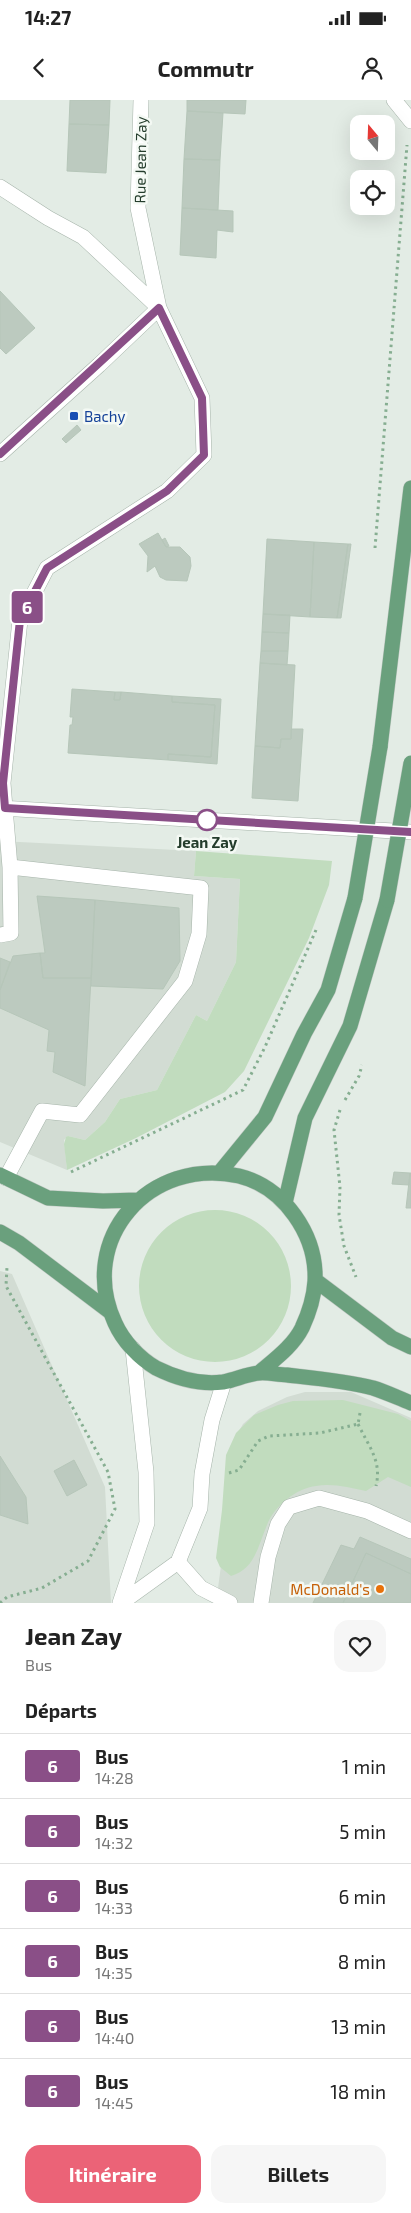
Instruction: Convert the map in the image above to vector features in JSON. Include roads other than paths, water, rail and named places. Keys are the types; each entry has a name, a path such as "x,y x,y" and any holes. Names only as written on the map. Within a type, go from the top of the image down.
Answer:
{"main road":[{"path":"220,1172 265,1117 304,1034 328,990 354,898 380,747 411,488"},
{"path":"285,1203 305,1118 350,1026 387,900 411,763"},
{"path":"260,1372 284,1351 301,1330 311,1306 315,1280 312,1251 302,1226 285,1203 266,1188 244,1178 220,1172 191,1174 162,1183 138,1200 119,1223 107,1251 104,1281 109,1311 119,1331 133,1349 154,1367 180,1378 208,1383 224,1382 260,1372 371,1388 411,1403"},
{"path":"3,1176 48,1198 103,1201 138,1200"},
{"path":"0,1232 19,1243 109,1311"},
{"path":"315,1280 392,1338 411,1347"}],"street":[{"name":"Rue Jean Zay","path":"141,100 138,208 159,308"},
{"path":"394,100 410,120"},
{"path":"0,187 48,218 83,237 159,308 202,398 204,455 167,491 47,568 20,620 3,783 3,808 10,866 10,932 0,935"},
{"path":"0,454 159,308"},
{"path":"3,808 411,832"},
{"path":"3,1176 42,1111 80,1116 185,982 199,934 201,888 10,866"},
{"path":"120,1603 147,1523 146,1472 133,1349"},
{"path":"120,1603 178,1562 200,1508 202,1474 212,1420 224,1382"},
{"path":"261,1603 270,1549 278,1524 289,1508 319,1498 367,1511 411,1531"},
{"path":"178,1562 201,1588 230,1603"}],"place":[{"name":"Bachy","path":"74,416"},
{"name":"Jean Zay","path":"207,820"},
{"name":"McDonald's","path":"380,1589"}]}
